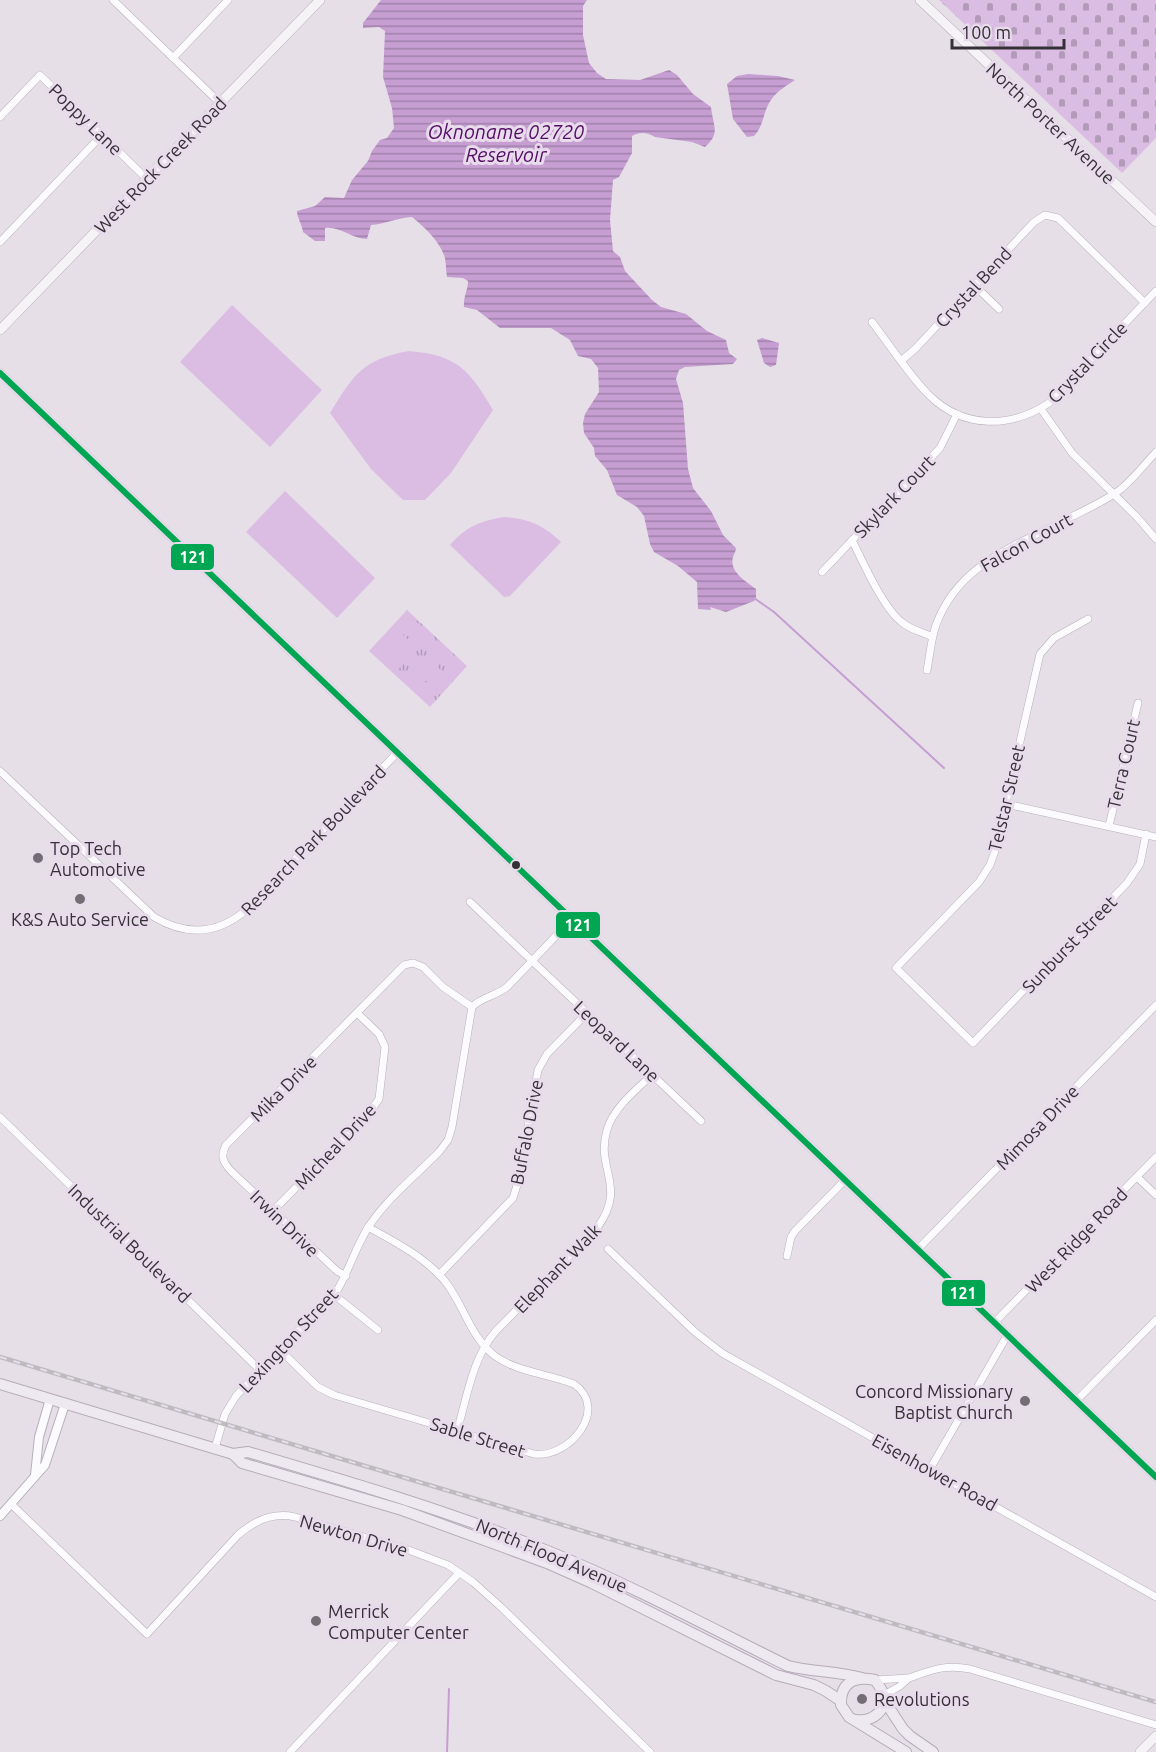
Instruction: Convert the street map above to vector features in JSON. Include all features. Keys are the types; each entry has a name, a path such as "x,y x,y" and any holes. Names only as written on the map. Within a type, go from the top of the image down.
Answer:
{"main road":[{"name":"West Rock Creek Road","path":"0,330 320,0"},
{"name":"North Porter Avenue","path":"920,0 1156,222"},
{"name":"North Flood Avenue","path":"0,1384 233,1454 248,1452 395,1495 457,1516 551,1552 788,1666 807,1671 848,1674 862,1678"},
{"name":"North Flood Avenue","path":"233,1454 242,1463 402,1510 547,1563 592,1582 776,1675 814,1685 826,1690 841,1701"},
{"path":"906,1752 844,1712 841,1701 842,1690 846,1684 862,1678 875,1680 903,1729 933,1752"},
{"path":"856,1720 864,1721 877,1715 882,1709 884,1697"},
{"path":"1140,1752 1156,1736"}],"street":[{"path":"113,0 220,104"},
{"path":"173,58 228,0"},
{"name":"Poppy Lane","path":"0,117 40,75 147,179"},
{"path":"0,242 102,135"},
{"name":"Crystal Bend","path":"902,360 1034,222 1045,215 1058,218 1145,303"},
{"path":"975,286 999,309"},
{"name":"Crystal Circle","path":"872,322 928,394 938,403 957,414 989,422 1017,418 1041,409 1156,291"},
{"path":"0,373 1156,1477"},
{"path":"1041,409 1072,453 1156,539"},
{"name":"Skylark Court","path":"822,572 940,448 957,414"},
{"name":"Falcon Court","path":"927,670 933,637 941,612 954,591 978,567 1001,552 1063,522 1113,494 1156,452"},
{"path":"852,540 896,618 909,627 933,637"},
{"name":"Telstar Street","path":"973,1043 896,968 983,877 995,851 1040,654 1054,638 1088,619"},
{"name":"Terra Court","path":"1109,826 1138,703"},
{"name":"Research Park Boulevard","path":"0,771 154,917 173,927 195,931 221,926 245,911 397,753"},
{"path":"1006,804 1156,837"},
{"name":"Sunburst Street","path":"973,1043 1128,882 1140,864 1146,834"},
{"name":"Leopard Lane","path":"470,902 701,1121"},
{"path":"472,1007 478,1001 500,993 572,919"},
{"name":"Mika Drive","path":"227,1167 222,1156 226,1145 400,968 412,963 423,967 443,987 472,1007"},
{"name":"Mimosa Drive","path":"918,1248 1156,1005"},
{"name":"Lexington Street","path":"215,1448 231,1402 333,1294 346,1276 357,1246 368,1227 448,1140 472,1007"},
{"name":"Micheal Drive","path":"273,1211 369,1113 379,1099 386,1054 385,1044 357,1013"},
{"name":"Buffalo Drive","path":"439,1275 513,1198 518,1182 538,1070 547,1054 587,1013"},
{"name":"Elephant Walk","path":"457,1431 476,1364 484,1346 597,1228 606,1214 612,1192 605,1154 607,1129 617,1112 653,1074"},
{"name":"Industrial Boulevard","path":"0,1117 260,1370"},
{"name":"West Ridge Road","path":"995,1322 1156,1158"},
{"name":"Irwin Drive","path":"227,1167 337,1271 346,1276"},
{"path":"1137,1177 1156,1195"},
{"path":"787,1256 795,1230 845,1180"},
{"name":"Sable Street","path":"280,1350 318,1387 334,1395 534,1454 547,1455 564,1447 578,1434 586,1422 588,1402 578,1387 564,1380 502,1361 484,1346 471,1329 452,1292 439,1275 403,1246 368,1227"},
{"name":"Eisenhower Road","path":"608,1249 714,1347 1156,1598"},
{"path":"333,1294 378,1330"},
{"path":"1077,1401 1156,1320"},
{"path":"930,1469 1008,1334"},
{"path":"35,1475 39,1437 50,1399"},
{"path":"0,1516 45,1465 65,1404"},
{"name":"Newton Drive","path":"11,1504 147,1634 238,1535 251,1525 271,1517 295,1517 437,1560 459,1573 504,1610 650,1752"},
{"path":"290,1752 459,1573"},
{"path":"875,1680 909,1678 936,1668 953,1665 1156,1725"},
{"path":"884,1697 909,1678"}],"green space":[{"path":"939,0 1156,0 1156,138 1122,173"},
{"path":"232,305 322,390 270,447 180,362"},
{"path":"409,351 439,356 460,367 477,384 493,410 451,473 425,500 403,500 371,469 330,413 346,388 361,371 380,359"},
{"path":"285,491 375,578 337,618 246,532"},
{"path":"505,517 536,524 549,531 561,542 510,596 504,597 450,545 474,525"},
{"path":"407,610 467,666 430,707 369,651"},
{"path":"411,617 431,635 422,644 403,626"},
{"path":"398,630 418,649 410,658 390,640"},
{"path":"385,644 405,662 396,672 377,653"},
{"path":"441,645 461,663 452,672 433,654"},
{"path":"428,658 448,677 440,686 420,668"},
{"path":"415,672 435,691 426,700 407,681"}],"water":[{"name":"Oknoname 02720 Reservoir","path":"381,0 587,0 583,6 583,35 589,63 597,73 606,79 640,80 669,70 677,75 693,94 711,107 714,133 713,138 705,147 692,142 655,137 646,133 632,136 632,153 619,177 613,180 610,220 613,251 620,257 625,271 661,307 686,314 707,331 726,340 729,353 737,359 733,364 685,367 679,370 676,379 683,403 688,469 693,488 711,511 723,535 736,548 732,562 739,576 756,589 754,601 726,612 710,607 711,610 698,609 697,582 678,566 654,552 644,516 637,507 617,495 607,470 595,456 594,448 584,433 585,414 599,392 598,368 591,359 578,356 570,340 551,328 500,328 477,310 464,307 468,281 463,278 447,277 445,258 440,246 412,217 371,225 367,239 336,229 325,228 325,241 315,241 303,232 297,211 315,206 325,197 344,198 352,180 368,161 372,151 380,140 387,138 394,128 392,108 383,77 385,31 379,27 363,28 363,23"},
{"path":"748,74 778,76 795,80 773,97 757,132 754,136 747,137 733,119 727,84 737,76"},
{"path":"762,338 779,343 776,365 770,367 764,363 757,340"}],"waterway":[{"path":"754,598 774,612 944,768"},
{"path":"447,1752 449,1689"}],"railway":[{"path":"0,1357 1156,1702"}],"transit line":[{"name":"121","path":"0,373 1156,1477"}],"place":[{"name":"Top Tech Automotive","path":"38,858"},
{"name":"K&S Auto Service","path":"80,899"},
{"name":"Concord Missionary Baptist Church","path":"1025,1401"},
{"name":"Merrick Computer Center","path":"316,1621"},
{"name":"Revolutions","path":"862,1699"}]}
